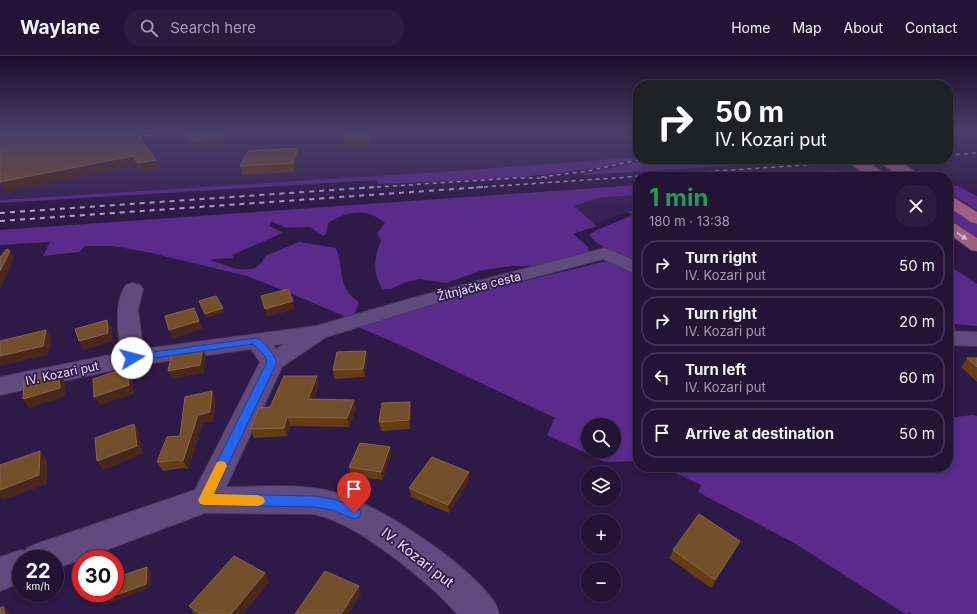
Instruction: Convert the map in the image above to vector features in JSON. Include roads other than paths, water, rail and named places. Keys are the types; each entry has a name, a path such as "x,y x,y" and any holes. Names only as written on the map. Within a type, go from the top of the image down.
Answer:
{"main road":[{"path":"861,164 872,172"},
{"path":"892,164 904,172"},
{"path":"953,203 977,219"},
{"path":"953,229 977,246"}],"street":[{"name":"Žitnjačka cesta","path":"318,332 423,300 605,253 633,267"},
{"path":"132,358 128,310 134,289"},
{"name":"IV. Kozari put","path":"0,386 132,358 318,332"},
{"path":"205,500 272,362 318,332"},
{"path":"953,338 977,339"},
{"path":"256,341 269,355 272,362"},
{"name":"IV. Kozari put","path":"64,550 176,509 205,500 314,501 333,504 377,526 436,569 460,590 481,614"},
{"path":"0,574 12,569"}],"railway":[{"path":"541,177 588,171 633,161"},
{"path":"702,172 820,164"},
{"path":"468,188 633,177"},
{"path":"370,187 515,178 547,178"},
{"path":"0,213 370,187"},
{"path":"361,188 370,187"},
{"path":"370,187 376,187"},
{"path":"0,221 483,187"}]}
